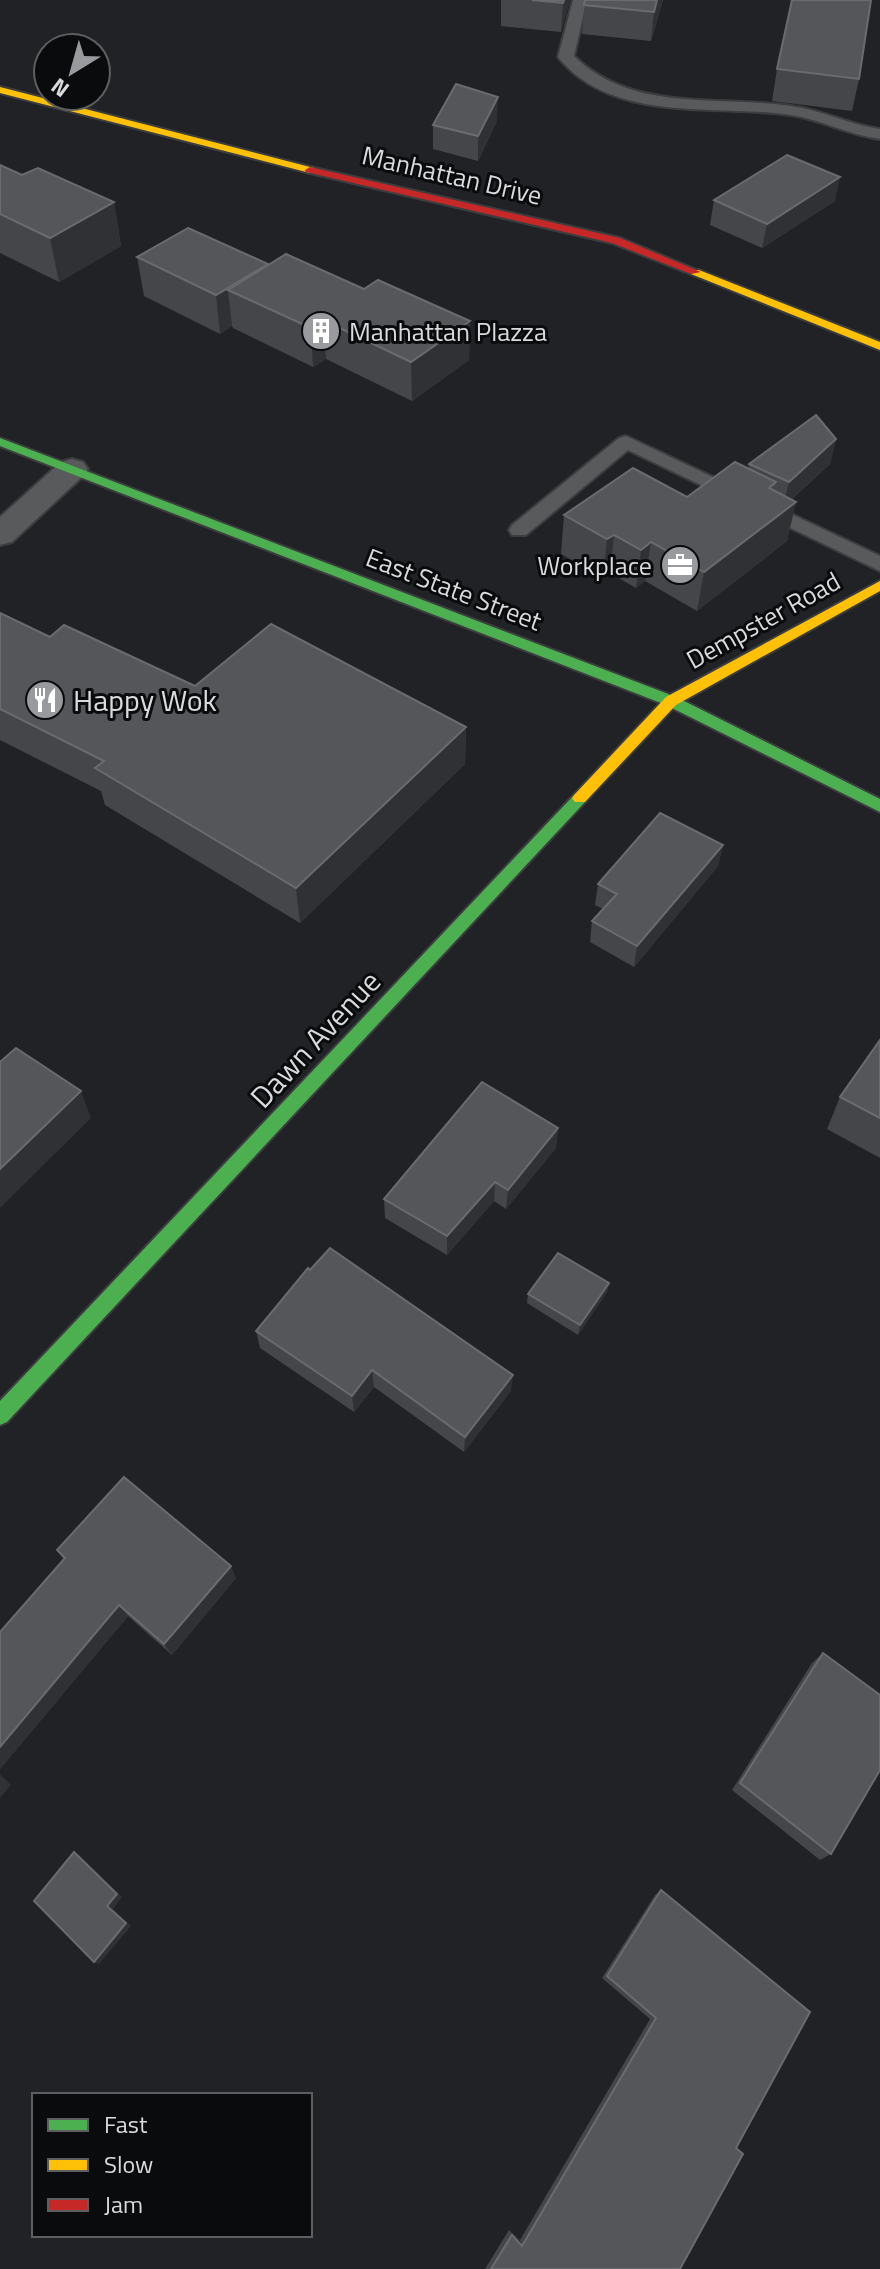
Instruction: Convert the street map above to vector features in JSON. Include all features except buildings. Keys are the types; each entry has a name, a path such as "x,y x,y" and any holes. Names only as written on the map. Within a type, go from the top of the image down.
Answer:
{"street":[{"name":"Manhattan Drive","path":"0,90 259,158 616,240 880,346"},
{"name":"East State Street","path":"0,442 671,701 880,806"},
{"path":"0,535 72,469"},
{"name":"Dempster Road","path":"671,701 880,585"},
{"name":"Dawn Avenue","path":"0,1415 671,701"}],"lane":[{"path":"580,0 566,57 582,73 607,89 641,97 816,115 866,133 880,134"},
{"path":"519,530 626,442 880,564"}],"traffic: fast":[{"path":"0,442 671,701 880,806"},
{"path":"0,1415 580,798"}],"traffic: slow":[{"path":"0,90 310,170"},
{"path":"695,272 880,346"},
{"path":"580,798 671,701 880,585"}],"traffic: jam":[{"path":"310,170 616,240 695,272"}],"place":[{"name":"Manhattan Plazza","path":"321,331"},
{"name":"Workplace","path":"680,565"},
{"name":"Happy Wok","path":"45,700"}]}
